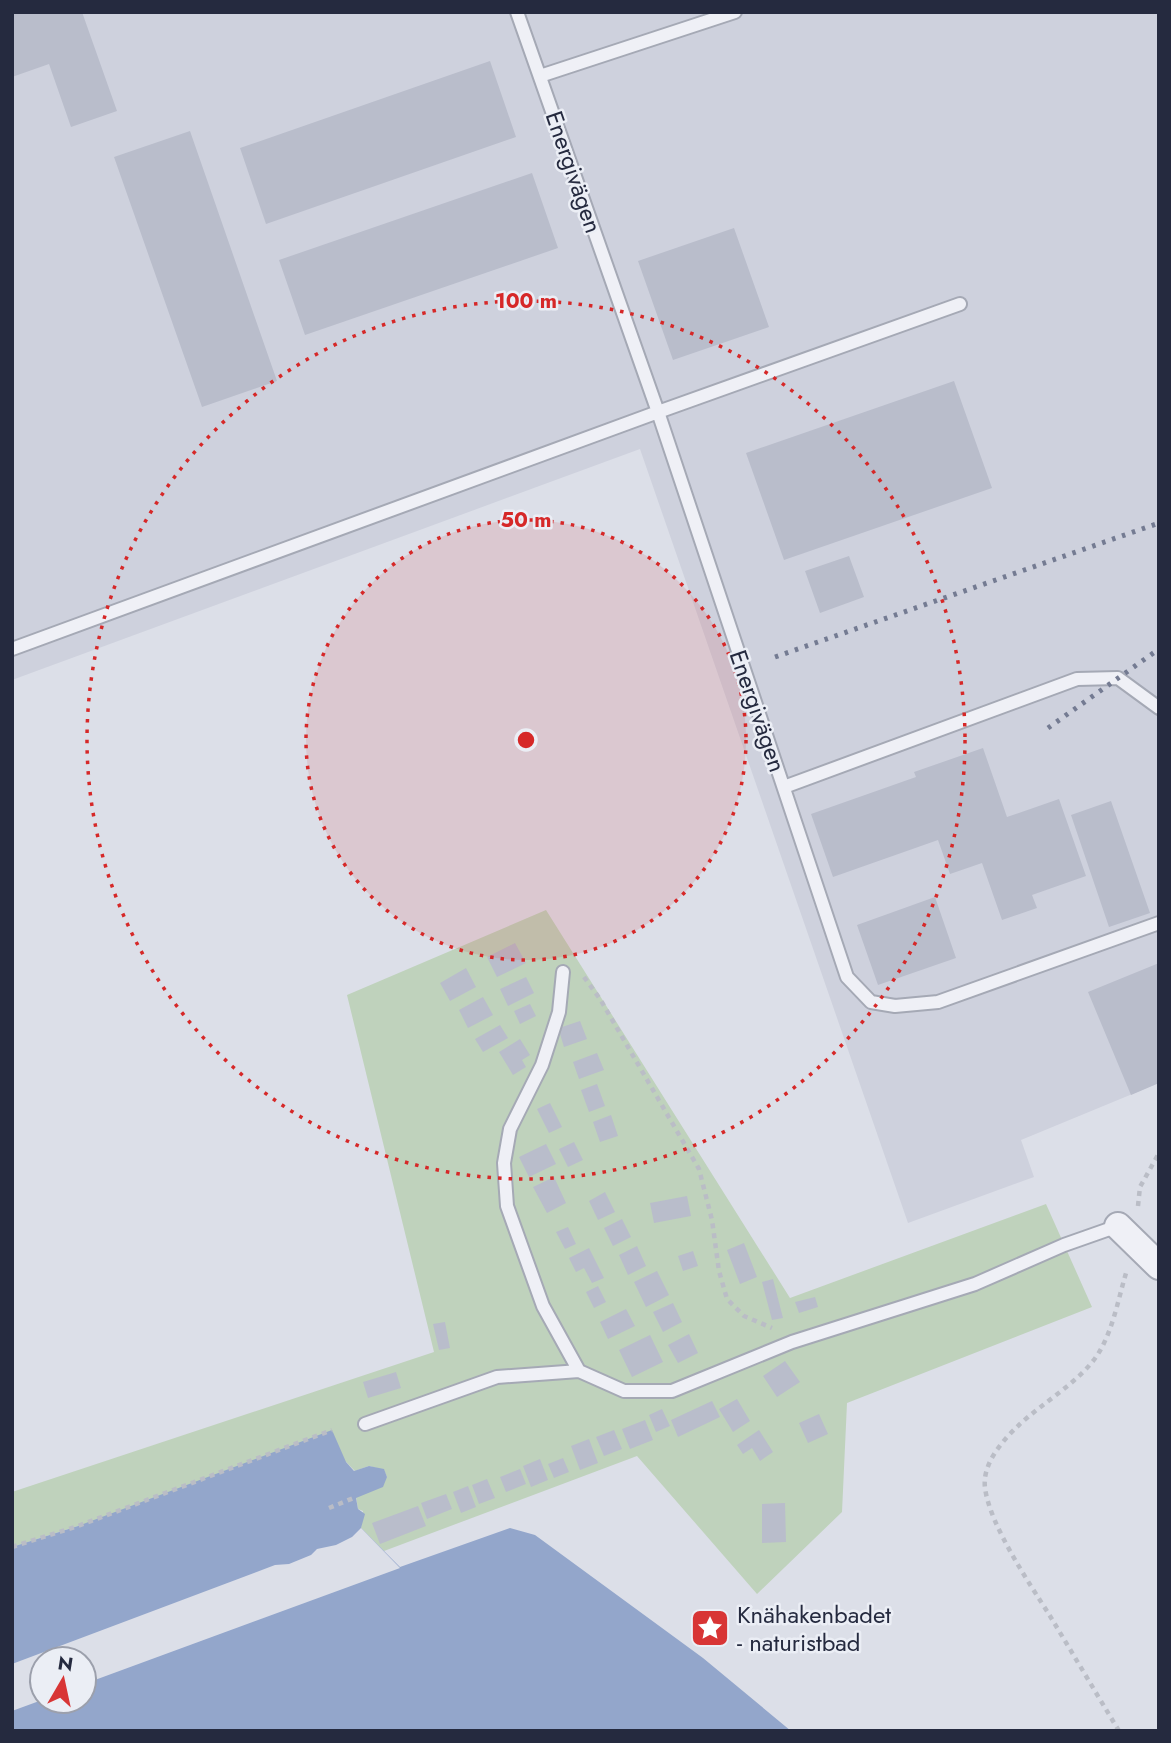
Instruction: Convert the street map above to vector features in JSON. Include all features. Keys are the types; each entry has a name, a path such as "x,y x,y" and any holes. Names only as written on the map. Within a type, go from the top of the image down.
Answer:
{"street":[{"path":"1126,1233 1159,1266"}],"lane":[{"name":"Energivägen","path":"517,12 658,412 847,977 871,1002 894,1006 938,1002 1159,923"},
{"path":"540,76 735,12"},
{"path":"12,649 960,304"},
{"path":"784,787 1077,679 1118,678 1159,708"},
{"path":"562,972 559,1012 542,1065 510,1129 505,1163 507,1206 543,1306 579,1371"},
{"path":"365,1424 497,1377 579,1371 624,1391 672,1391 810,1337 975,1284 1064,1245 1126,1233"}],"path":[{"path":"562,972 568,967 578,969 600,999 699,1169 727,1299 744,1317 773,1328 810,1337"},
{"path":"1119,1731 1017,1565 992,1513 985,1488 986,1469 997,1450 1019,1425 1070,1383 1097,1356 1109,1332 1127,1271 1126,1233 1140,1187 1159,1153"},
{"path":"12,1547 78,1527 332,1430"},
{"path":"329,1508 355,1497"}],"shaded area":[{"path":"12,12 1159,12 1159,1083 1021,1140 1034,1177 908,1223 640,449 12,680"}],"green space":[{"path":"546,910 790,1298 1046,1204 1092,1307 847,1403 842,1512 757,1594 637,1456 384,1551 361,1528 363,1511 358,1509 356,1497 387,1477 384,1470 369,1466 355,1471 346,1462 78,1526 12,1547 12,1492 434,1352 347,995"}],"water":[{"path":"332,1430 346,1462 354,1471 369,1466 384,1469 387,1477 383,1487 356,1498 358,1509 365,1514 361,1528 400,1567 510,1528 535,1535 703,1658 791,1731 12,1731 12,1547 78,1526"}],"pier":[{"path":"361,1528 400,1568 98,1679 98,1645 62,1645 275,1565 289,1564 311,1555 317,1549 336,1545 352,1537"},
{"path":"28,1658 28,1705 12,1711 12,1664"}],"building":[{"path":"12,12 82,12 117,111 71,127 49,64 12,77"},
{"path":"490,61 516,137 266,224 240,148"},
{"path":"190,131 277,381 202,407 114,157"},
{"path":"532,173 558,248 305,335 279,260"},
{"path":"734,228 769,327 673,360 638,261"},
{"path":"954,381 992,488 784,560 746,453"},
{"path":"849,556 864,597 820,613 805,571"},
{"path":"983,748 1007,817 1059,799 1086,876 1032,895 1037,908 1002,920 982,863 950,874 938,840 833,877 811,814 916,777 914,772"},
{"path":"1111,801 1150,913 1109,927 1071,815"},
{"path":"935,897 956,958 878,985 857,925"},
{"path":"515,943 526,963 497,977 487,957"},
{"path":"1159,963 1159,1083 1131,1095 1088,992"},
{"path":"466,968 476,987 450,1001 440,983"},
{"path":"526,977 534,993 508,1006 500,989"},
{"path":"483,997 493,1015 468,1028 459,1010"},
{"path":"530,1004 536,1016 520,1024 514,1011"},
{"path":"580,1021 587,1039 564,1047 560,1034 562,1027"},
{"path":"500,1025 508,1038 483,1052 475,1039"},
{"path":"520,1039 530,1055 522,1060 526,1067 513,1075 499,1052"},
{"path":"597,1053 604,1070 579,1079 573,1062"},
{"path":"597,1084 605,1106 589,1112 581,1090"},
{"path":"550,1103 562,1127 549,1133 537,1109"},
{"path":"611,1115 618,1136 600,1142 593,1122"},
{"path":"574,1142 583,1160 568,1167 559,1149"},
{"path":"546,1144 556,1164 529,1177 519,1157"},
{"path":"554,1177 566,1203 547,1213 533,1187"},
{"path":"605,1192 615,1212 598,1220 589,1201"},
{"path":"687,1196 691,1216 654,1223 650,1203"},
{"path":"622,1219 631,1237 613,1246 604,1228"},
{"path":"568,1227 576,1244 565,1249 556,1232"},
{"path":"744,1243 757,1277 740,1284 727,1250"},
{"path":"637,1246 646,1266 628,1275 619,1255"},
{"path":"589,1248 604,1278 592,1283 584,1268 576,1272 569,1258"},
{"path":"693,1251 698,1266 683,1271 678,1256"},
{"path":"657,1271 669,1295 646,1307 634,1282"},
{"path":"773,1279 783,1318 772,1320 762,1282"},
{"path":"598,1286 606,1302 594,1308 586,1292"},
{"path":"815,1297 818,1307 799,1313 795,1302"},
{"path":"673,1303 682,1322 663,1332 653,1312"},
{"path":"626,1309 635,1326 608,1339 600,1322"},
{"path":"445,1322 450,1348 439,1350 433,1324"},
{"path":"689,1334 698,1353 678,1363 668,1345"},
{"path":"650,1335 663,1362 632,1377 619,1350"},
{"path":"785,1361 800,1382 777,1397 763,1376"},
{"path":"396,1372 401,1388 368,1398 363,1382"},
{"path":"737,1399 750,1421 733,1432 719,1409"},
{"path":"712,1401 720,1417 678,1437 671,1420"},
{"path":"662,1409 670,1426 656,1432 649,1415"},
{"path":"819,1414 828,1434 808,1443 799,1423"},
{"path":"645,1420 653,1440 630,1449 622,1429"},
{"path":"614,1430 622,1449 604,1456 596,1437"},
{"path":"759,1430 773,1452 760,1461 752,1448 743,1454 737,1445"},
{"path":"589,1439 598,1463 580,1470 571,1446"},
{"path":"563,1458 569,1472 554,1478 548,1464"},
{"path":"540,1459 548,1480 531,1487 523,1466"},
{"path":"520,1469 526,1484 506,1492 500,1477"},
{"path":"487,1479 495,1498 479,1504 472,1485"},
{"path":"468,1486 476,1507 461,1513 453,1492"},
{"path":"446,1494 452,1509 427,1519 421,1503"},
{"path":"785,1503 786,1542 762,1543 762,1504"},
{"path":"418,1506 426,1526 380,1544 372,1523"}],"railway":[{"path":"775,657 1159,523"},
{"path":"1048,728 1159,649"}],"place":[{"name":"Knähakenbadet - naturistbad","path":"710,1628"}]}
